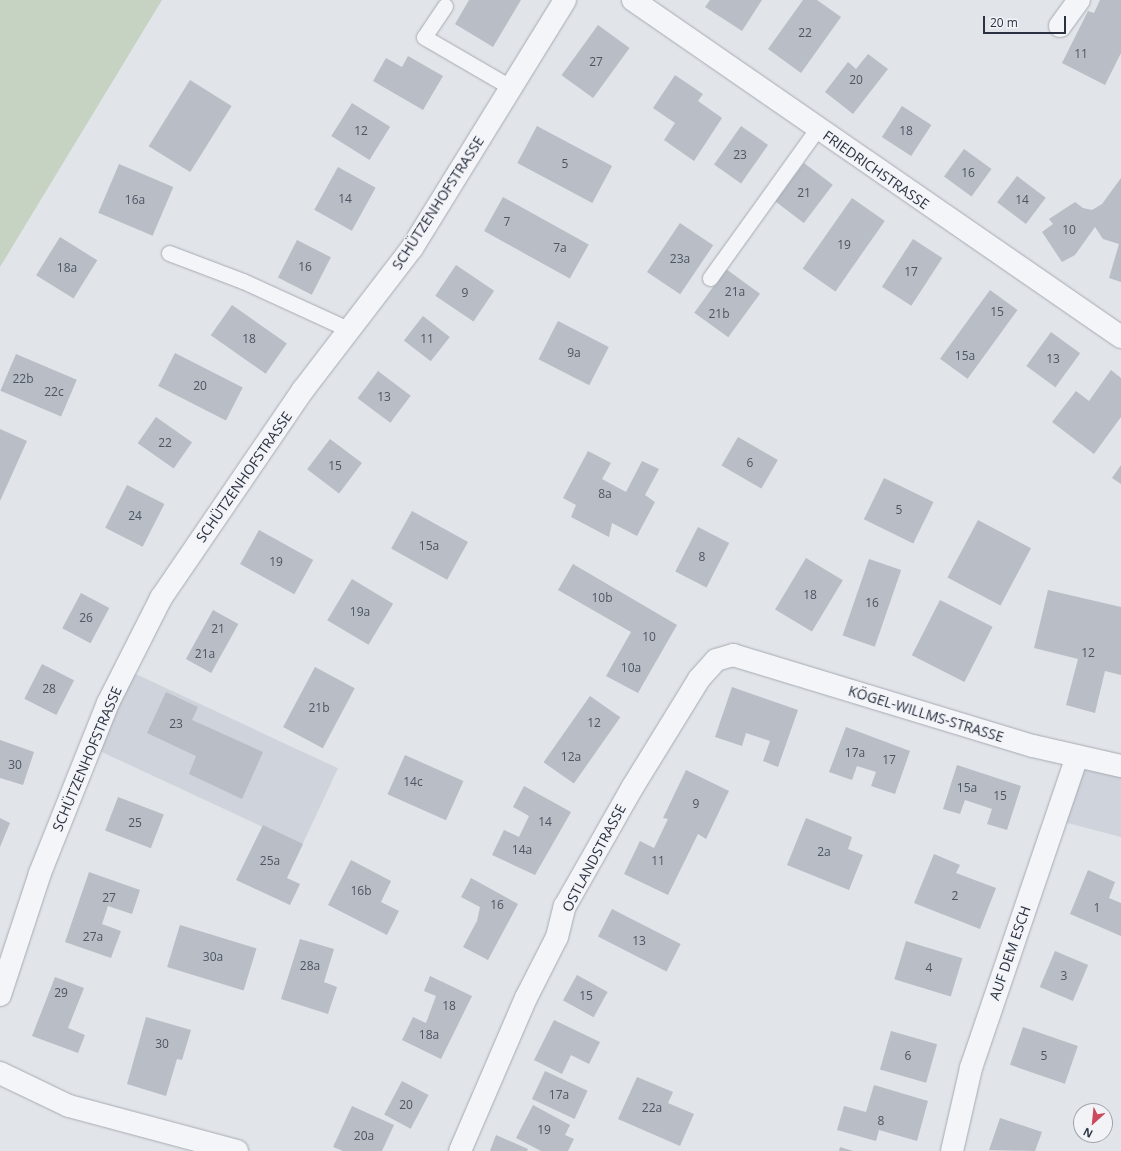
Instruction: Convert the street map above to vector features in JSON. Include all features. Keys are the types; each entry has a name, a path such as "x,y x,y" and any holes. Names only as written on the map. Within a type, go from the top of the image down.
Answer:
{"street":[{"name":"SCHÜTZENHOFSTRASSE","path":"0,995 40,873 108,703 162,598 245,474 412,248 565,0"},
{"name":"FRIEDRICHSTRASSE","path":"633,0 1121,337"},
{"path":"1060,26 1079,0"},
{"name":"KÖGEL-WILLMS-STRASSE","path":"733,655 1077,757 1121,766"},
{"name":"OSTLANDSTRASSE","path":"460,1151 526,998 557,937 565,906 632,788 699,679 716,660 733,655"},
{"name":"AUF DEM ESCH","path":"952,1151 971,1068 1077,757"},
{"path":"0,1073 69,1106 237,1151"}],"lane":[{"path":"444,6 424,37 512,88"},
{"path":"710,278 818,129"},
{"path":"169,253 243,282 350,330"}],"shaded area":[{"path":"125,669 338,768 302,845 89,746"},
{"path":"1077,757 1121,766 1121,837 1056,820"}],"green space":[{"path":"0,0 162,0 0,267"}],"building":[{"path":"469,0 521,0 493,47 455,24"},
{"path":"710,0 762,0 742,31 705,7"},
{"path":"803,0 817,0 841,17 801,73 768,49"},
{"path":"1100,0 1121,0 1121,53 1105,85 1062,63 1088,11 1094,13"},
{"path":"598,25 630,48 593,98 562,75"},
{"path":"868,54 888,69 853,114 825,92 848,62 856,69"},
{"path":"408,56 443,76 423,110 373,81 386,58 402,67"},
{"path":"675,75 703,94 698,101 722,118 694,161 664,140 675,123 653,108"},
{"path":"190,80 232,106 190,172 149,146"},
{"path":"352,103 390,127 369,160 331,136"},
{"path":"902,106 931,125 911,156 882,137"},
{"path":"537,126 612,166 592,203 517,163"},
{"path":"741,126 768,145 741,183 714,165"},
{"path":"964,149 992,169 972,196 944,177"},
{"path":"804,163 833,185 804,223 775,201"},
{"path":"119,164 173,187 153,236 98,213"},
{"path":"338,167 376,188 352,231 314,210"},
{"path":"1017,176 1046,198 1026,224 997,202"},
{"path":"1121,178 1121,282 1109,278 1119,244 1103,239 1095,227 1075,255 1062,262 1042,232 1053,224 1049,219 1075,202 1083,208 1092,210 1102,204"},
{"path":"503,197 589,245 570,279 484,231"},
{"path":"852,198 885,221 835,291 803,268"},
{"path":"680,223 713,245 680,294 647,272"},
{"path":"60,237 97,260 73,298 36,275"},
{"path":"913,239 942,258 911,306 882,287"},
{"path":"297,240 331,257 312,295 278,277"},
{"path":"456,265 494,291 473,321 435,296"},
{"path":"726,269 760,294 728,337 694,313"},
{"path":"990,290 1018,310 968,379 940,359"},
{"path":"232,305 287,343 266,374 211,335"},
{"path":"423,316 450,337 431,361 404,340"},
{"path":"558,321 609,347 589,385 538,359"},
{"path":"1051,332 1080,353 1055,387 1026,366"},
{"path":"175,353 243,388 226,420 158,386"},
{"path":"16,354 77,380 61,417 0,391"},
{"path":"1111,370 1121,378 1121,417 1094,454 1052,422 1076,391 1089,401"},
{"path":"378,371 411,396 390,423 358,398"},
{"path":"156,417 192,442 174,468 138,443"},
{"path":"0,429 27,441 0,501"},
{"path":"738,437 778,460 761,489 722,466"},
{"path":"330,439 362,463 339,493 307,469"},
{"path":"588,451 611,463 602,479 626,492 642,461 659,469 645,495 655,502 637,536 612,523 609,537 571,517 576,505 563,498"},
{"path":"1121,465 1121,484 1112,478"},
{"path":"884,478 933,502 913,543 864,519"},
{"path":"127,485 164,504 143,547 105,528"},
{"path":"412,511 468,542 447,580 391,549"},
{"path":"978,520 1031,548 1000,606 947,577"},
{"path":"698,527 729,543 706,587 675,572"},
{"path":"259,530 313,560 294,594 240,564"},
{"path":"806,558 843,580 812,632 775,609"},
{"path":"869,559 901,570 875,647 843,636"},
{"path":"573,564 677,625 638,693 606,676 631,632 558,590"},
{"path":"352,579 393,604 368,645 327,620"},
{"path":"1048,590 1121,607 1121,675 1105,671 1095,713 1066,705 1078,659 1034,648"},
{"path":"81,593 109,608 90,643 62,628"},
{"path":"940,600 993,627 964,682 912,655"},
{"path":"213,610 238,624 211,673 186,659"},
{"path":"42,664 74,680 56,715 24,699"},
{"path":"315,667 355,688 323,748 283,727"},
{"path":"732,687 798,710 778,767 763,761 770,741 746,733 742,746 715,737"},
{"path":"166,692 198,707 192,720 263,752 242,799 189,774 196,756 147,733"},
{"path":"590,696 620,717 574,784 544,762"},
{"path":"846,727 910,751 895,794 871,786 876,772 857,766 852,780 829,772"},
{"path":"0,740 34,752 23,785 0,778"},
{"path":"405,755 463,781 446,820 388,794"},
{"path":"957,765 1021,786 1007,830 987,824 992,809 965,800 960,814 943,809"},
{"path":"686,770 729,791 706,839 698,834 668,895 624,874 640,841 654,848 668,819 663,818"},
{"path":"524,786 571,812 535,875 492,855 504,830 519,837 529,816 513,807"},
{"path":"118,797 164,815 151,848 105,831"},
{"path":"0,818 10,823 0,847"},
{"path":"806,818 852,837 848,849 863,855 849,890 787,865"},
{"path":"263,825 303,844 287,878 300,884 290,905 236,880"},
{"path":"934,854 960,865 956,873 996,888 980,929 914,903"},
{"path":"351,860 391,881 381,902 399,911 387,935 328,905"},
{"path":"1088,870 1115,882 1109,898 1121,903 1121,936 1070,914"},
{"path":"89,872 140,890 132,914 108,906 102,924 121,931 111,958 65,942"},
{"path":"471,878 518,904 488,960 463,947 477,921 480,907 461,897"},
{"path":"612,909 681,944 667,972 598,937"},
{"path":"180,925 257,948 244,990 167,967"},
{"path":"300,939 334,949 324,982 337,987 328,1014 281,999"},
{"path":"906,941 962,958 951,997 894,979"},
{"path":"1055,951 1088,965 1073,1001 1040,987"},
{"path":"577,975 608,992 594,1017 563,1000"},
{"path":"430,976 472,996 441,1059 402,1040 413,1017 426,1023 436,996 424,991"},
{"path":"55,977 84,988 68,1028 85,1035 78,1053 32,1036"},
{"path":"146,1017 191,1030 182,1060 177,1059 166,1096 127,1084"},
{"path":"554,1020 600,1042 589,1064 571,1055 562,1074 534,1060"},
{"path":"1023,1027 1078,1046 1065,1084 1010,1065"},
{"path":"891,1031 937,1044 926,1083 880,1069"},
{"path":"545,1071 588,1091 574,1119 532,1099"},
{"path":"637,1077 673,1092 668,1103 694,1114 680,1146 618,1119"},
{"path":"402,1081 428,1095 411,1129 384,1115"},
{"path":"874,1085 928,1101 917,1141 879,1130 876,1141 837,1130 844,1106 866,1112"},
{"path":"533,1105 570,1125 565,1135 574,1139 568,1151 541,1151 516,1138"},
{"path":"352,1106 394,1125 382,1151 343,1151 333,1147"},
{"path":"1000,1118 1042,1132 1035,1151 989,1150"},
{"path":"496,1135 528,1149 527,1151 490,1151"},
{"path":"840,1147 853,1151 839,1151"}]}
